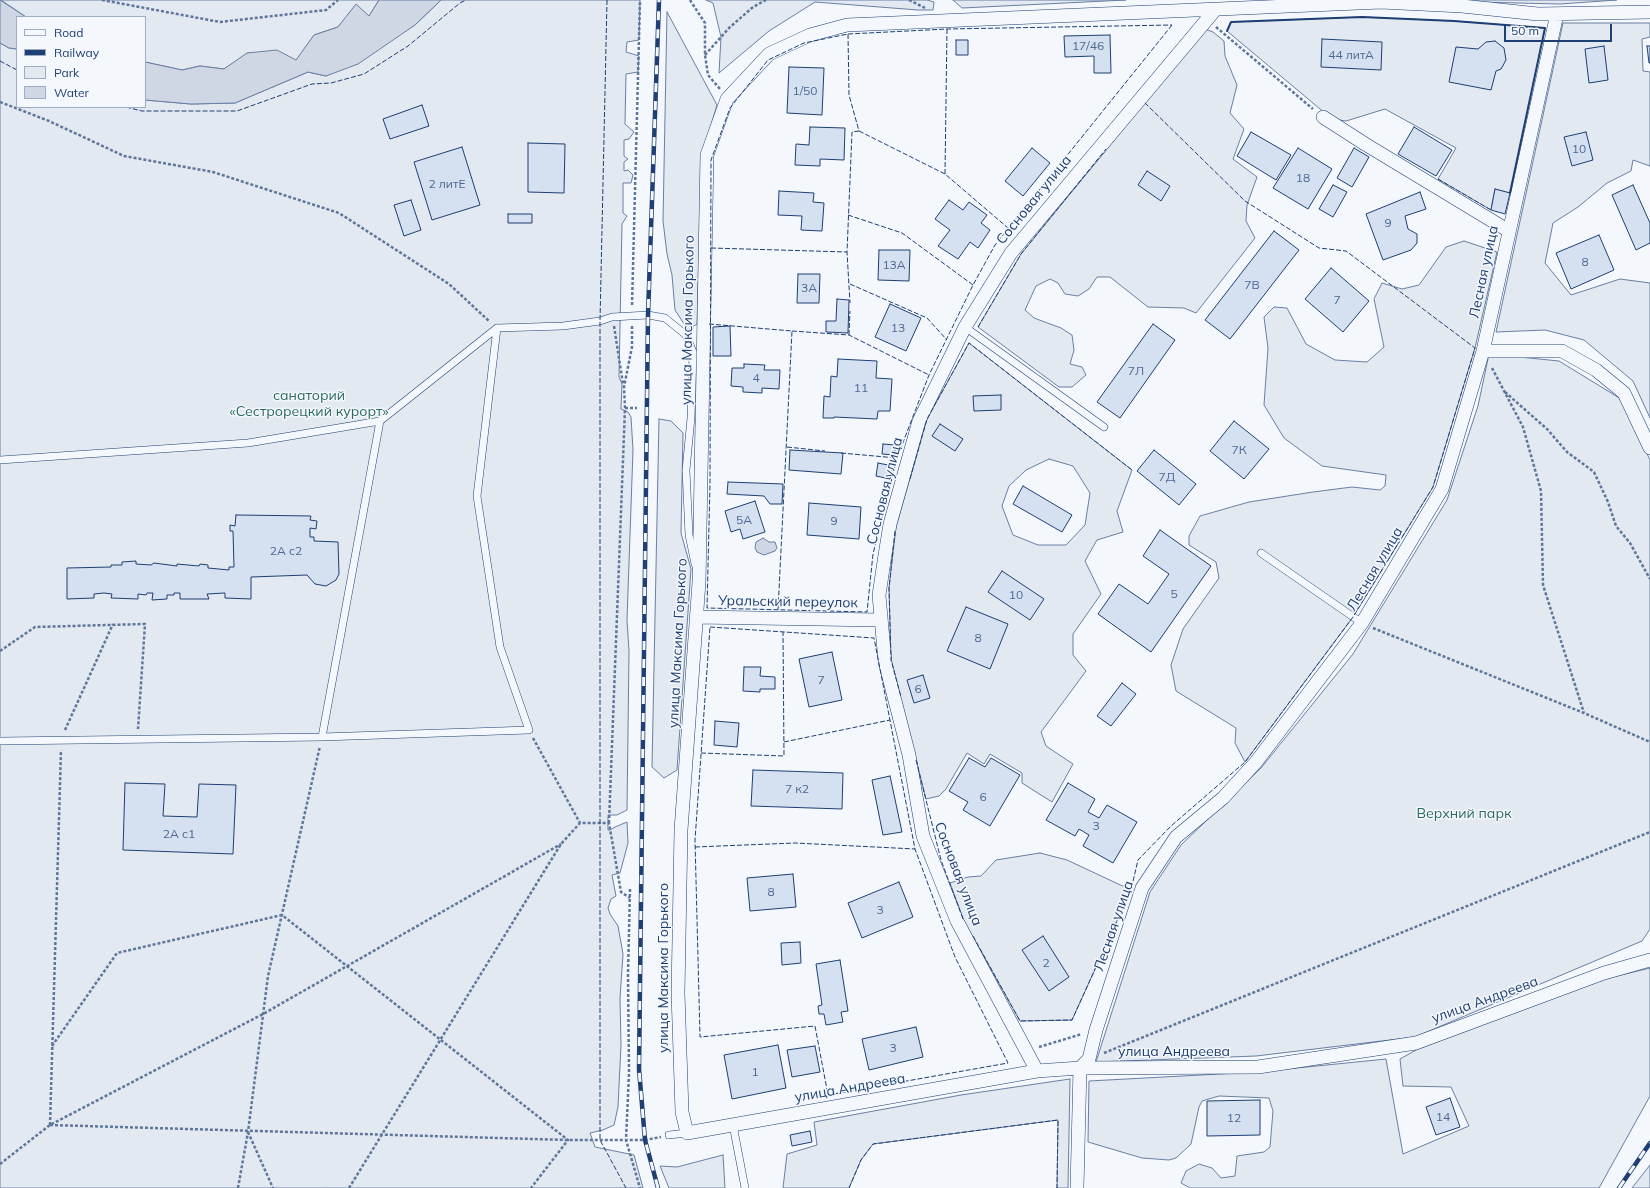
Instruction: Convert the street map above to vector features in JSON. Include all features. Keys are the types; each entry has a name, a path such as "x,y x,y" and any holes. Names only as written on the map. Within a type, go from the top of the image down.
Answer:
{"street":[{"path":"727,99 769,54 810,35 847,25 1211,15 1285,5 1381,2 1557,14 1650,12"},
{"name":"Лесная улица","path":"1077,1188 1084,1064 1142,888 1176,837 1223,798 1256,762 1362,623 1442,489 1483,351 1557,14"},
{"name":"Сосновая улица","path":"1037,1071 957,921 923,836 909,755 885,662 880,620 879,594 890,524 919,421 965,327 1011,253 1211,15"},
{"name":"улица Максима Горького","path":"687,1133 682,1112 678,986 681,830 698,582 707,155 727,99"},
{"path":"1320,115 1509,231"},
{"path":"1483,351 1562,351 1596,370 1624,393 1650,448"},
{"name":"Уральский переулок","path":"696,617 880,620"},
{"name":"улица Андреева","path":"687,1133 1084,1064 1258,1067 1416,1043 1604,973 1650,960"}],"lane":[{"path":"0,460 248,443 380,421 497,328 563,326 631,315 665,318 686,335 693,352 691,418 686,470 689,535 698,582"},
{"path":"965,327 1104,427"},
{"path":"0,741 137,738 322,737 529,730 500,647 476,496 497,328"},
{"path":"322,737 380,421"},
{"path":"1261,553 1362,623"},
{"path":"733,1125 745,1188"},
{"path":"669,1135 687,1133"}],"path":[{"path":"102,0 220,22 326,10 338,0"},
{"path":"624,387 632,347 631,315 640,0"},
{"path":"690,0 706,23 705,55 708,75 727,99"},
{"path":"705,55 729,28 753,7 766,0"},
{"path":"1211,15 1320,115"},
{"path":"0,102 49,122 124,156 213,172 339,212 449,284 497,328"},
{"path":"612,317 624,387 624,408 609,823 621,892 630,898"},
{"path":"1483,351 1523,427 1541,491 1543,585 1584,713"},
{"path":"1504,391 1547,429 1568,452 1594,472 1608,502 1616,526 1630,544 1650,579"},
{"path":"624,408 637,408"},
{"path":"1362,623 1584,713 1650,742"},
{"path":"50,1125 61,740 113,624"},
{"path":"0,651 35,627 145,624 137,738"},
{"path":"529,730 580,823"},
{"path":"238,1188 248,1132 268,976 322,737"},
{"path":"349,1188 561,844 580,823 609,823"},
{"path":"1084,1064 1650,832"},
{"path":"0,1164 50,1125 263,1014 561,844"},
{"path":"630,888 628,974 629,1073 626,1140 640,1188"},
{"path":"282,915 568,1140"},
{"path":"52,1046 117,953 282,915"},
{"path":"1026,1051 1096,1030"},
{"path":"50,1125 248,1132 568,1140 646,1140"},
{"path":"248,1132 274,1188"},
{"path":"531,1188 568,1140"}],"green space":[{"path":"1,0 379,0 369,16 356,5 338,27 314,35 296,61 248,53 224,69 200,66 182,70 146,62 146,16 25,16"},
{"name":"санаторий «Сестрорецкий курорт»","path":"441,0 640,0 639,40 627,42 626,52 639,56 638,72 626,74 625,124 634,132 629,139 624,140 624,156 628,159 624,162 624,171 628,170 633,175 631,183 623,183 623,213 627,216 622,224 619,377 622,384 621,409 628,412 631,417 633,450 627,620 629,651 627,810 617,815 608,815 608,830 627,822 628,843 620,873 612,875 616,896 611,899 608,908 618,926 623,954 620,998 621,1045 618,1107 614,1125 603,1130 590,1133 595,1147 634,1155 643,1188 0,1188 0,43 9,48 16,49 16,108 146,108 146,100 191,104 235,103 308,72 326,76 415,25"},
{"path":"706,0 927,0 934,2 933,10 918,10 815,2 769,31 719,73 721,37 713,3"},
{"path":"953,0 1126,0 962,8"},
{"path":"1464,0 1617,0 1560,4 1476,2"},
{"path":"667,12 717,105 702,155 697,324 688,330 675,310 672,275 667,254 663,221"},
{"path":"1362,17 1454,21 1545,28 1510,193 1495,189 1491,210 1438,179 1456,148 1385,109 1346,121 1332,119 1227,31 1231,22"},
{"path":"1563,23 1650,23 1650,37 1642,39 1643,71 1650,72 1650,166 1633,160 1631,171 1607,183 1578,207 1553,223 1545,263 1571,295 1620,279 1650,283 1650,418 1633,381 1584,340 1545,330 1496,332"},
{"path":"1205,29 1213,32 1224,41 1225,56 1237,85 1230,113 1244,129 1233,159 1257,177 1247,205 1246,221 1255,238 1196,313 1184,308 1148,307 1110,277 1097,277 1089,289 1078,296 1065,294 1058,283 1050,279 1036,286 1025,310 1034,318 1061,328 1072,335 1074,350 1070,364 1082,367 1086,375 1072,387 1059,387 978,327 1021,254"},
{"path":"1464,241 1497,252 1475,348 1433,487 1353,617 1245,762 1235,743 1236,728 1176,691 1171,665 1183,629 1219,578 1216,562 1189,545 1189,536 1200,516 1249,502 1313,492 1352,487 1380,490 1385,486 1386,475 1322,466 1284,438 1264,405 1268,348 1264,317 1274,307 1287,308 1306,344 1335,360 1367,362 1384,347 1374,299 1382,283 1402,289 1419,285 1446,247"},
{"path":"969,343 1132,470 1117,511 1123,532 1097,540 1085,561 1101,594 1073,634 1073,655 1086,671 1041,732 1046,746 1073,764 1052,802 1022,783 1022,773 990,754 984,764 967,753 946,789 939,796 926,799 891,660 889,588 896,527 927,419","holes":["1049,459 1073,466 1090,493 1085,525 1066,545 1038,545 1013,535 1002,506 1009,486 1026,470"]},
{"name":"Верхний парк","path":"1489,354 1559,361 1621,399 1650,460 1650,929 1642,941 1415,1037 1256,1056 1096,1062 1150,892 1181,845 1261,768 1353,654 1447,500 1478,406"},
{"path":"659,419 671,421 683,433 681,533 691,569 677,770 664,778 652,767"},
{"path":"1040,853 1067,860 1131,890 1072,1020 1020,1021 964,921 950,883 968,877 981,876 996,860"},
{"path":"1650,968 1650,1096 1599,1188 1190,1188 1181,1183 1186,1171 1199,1164 1212,1168 1221,1178 1235,1176 1237,1156 1264,1152 1270,1147 1273,1111 1269,1098 1219,1096 1202,1101 1199,1107 1191,1144 1176,1158 1169,1160 1142,1158 1088,1142 1089,1081 1257,1072 1386,1059 1403,1154 1469,1126 1451,1087 1403,1086 1400,1059 1418,1049 1605,979"},
{"path":"1070,1079 1068,1188 1057,1188 1058,1120 873,1144 861,1160 849,1188 783,1188 787,1154 817,1145 814,1122 961,1095"},
{"path":"723,1155 725,1188 669,1188 660,1166 677,1167"},
{"path":"1650,1165 1650,1188 1632,1188"}],"water":[{"path":"0,0 24,16 16,16 16,49 9,48 0,43"},
{"path":"379,0 441,0 415,25 358,64 326,76 308,72 235,103 191,104 146,100 146,62 182,70 200,66 224,69 247,53 277,50 296,60 314,35 338,27 356,4 369,16"},
{"path":"763,538 769,542 775,542 777,548 775,551 764,555 757,552 755,548 756,542"}],"building":[{"path":"1110,35 1111,73 1094,73 1094,56 1065,57 1064,36"},
{"path":"1322,39 1382,42 1381,70 1321,67"},
{"path":"956,40 968,40 968,55 956,55"},
{"path":"1495,41 1504,48 1506,60 1501,69 1496,71 1491,90 1449,82 1456,47 1478,49 1486,42"},
{"path":"1604,46 1608,80 1589,83 1585,49"},
{"path":"1647,46 1650,46 1650,63 1649,63"},
{"path":"789,67 824,68 822,115 787,113"},
{"path":"422,105 429,126 390,139 383,119"},
{"path":"810,127 845,128 844,160 820,159 820,166 795,165 796,144 809,145"},
{"path":"1414,127 1452,150 1436,176 1398,154"},
{"path":"1251,132 1291,155 1276,180 1237,156"},
{"path":"1586,132 1593,160 1572,166 1564,137"},
{"path":"528,143 565,144 564,193 528,192"},
{"path":"462,147 480,205 432,220 414,162"},
{"path":"1032,148 1050,163 1023,196 1005,181"},
{"path":"1298,148 1332,169 1308,209 1273,188"},
{"path":"1354,148 1369,157 1352,187 1337,178"},
{"path":"1147,171 1170,186 1161,201 1138,185"},
{"path":"1333,185 1347,192 1333,217 1319,209"},
{"path":"1633,185 1650,223 1650,243 1636,250 1612,195"},
{"path":"1495,189 1510,193 1505,214 1491,210"},
{"path":"779,191 814,193 813,202 824,203 822,231 801,230 802,216 778,215"},
{"path":"1420,192 1426,209 1405,216 1408,229 1417,234 1417,243 1411,250 1383,260 1366,214"},
{"path":"411,200 421,230 404,236 394,205"},
{"path":"949,200 963,210 969,202 987,215 981,223 990,230 978,248 970,242 958,259 938,246 950,230 935,219"},
{"path":"508,214 532,214 532,223 508,223"},
{"path":"1274,231 1299,250 1230,339 1205,320"},
{"path":"1599,235 1614,270 1571,289 1556,253"},
{"path":"879,250 910,250 909,281 878,280"},
{"path":"1331,268 1369,301 1343,332 1305,299"},
{"path":"798,274 820,274 819,303 797,303"},
{"path":"837,299 849,300 848,333 826,332 826,321 836,321"},
{"path":"890,304 921,318 906,351 875,337"},
{"path":"1153,324 1175,340 1120,418 1097,402"},
{"path":"730,326 731,356 713,356 713,327"},
{"path":"838,359 877,361 876,378 892,379 890,411 878,411 877,419 834,417 823,418 824,396 830,397 831,376 837,377"},
{"path":"744,364 765,365 764,370 780,370 779,389 762,388 762,393 743,392 743,387 731,386 732,368 744,368"},
{"path":"1001,395 1001,410 974,411 973,396"},
{"path":"1234,421 1269,449 1244,479 1210,451"},
{"path":"940,424 963,439 955,451 932,436"},
{"path":"883,444 895,445 895,455 882,454"},
{"path":"790,450 843,453 841,474 789,470"},
{"path":"1154,450 1196,484 1179,505 1137,471"},
{"path":"878,463 893,466 890,479 876,476"},
{"path":"728,482 783,484 782,504 770,504 764,496 727,494"},
{"path":"1023,486 1072,515 1062,532 1013,504"},
{"path":"755,501 765,532 743,539 740,529 731,532 725,511"},
{"path":"809,503 861,507 859,539 807,535"},
{"path":"236,515 311,516 310,520 317,521 316,529 310,528 310,537 314,537 314,541 338,542 339,574 336,580 326,586 315,584 307,575 251,577 251,599 225,598 225,593 207,594 209,599 180,599 180,593 174,593 174,595 167,595 167,599 152,600 153,593 147,593 146,595 138,594 138,599 111,598 112,594 104,593 94,594 94,598 67,599 67,568 111,567 111,565 122,565 122,562 136,561 136,564 151,565 154,563 177,566 177,564 199,566 200,564 208,565 208,568 229,570 229,567 234,567 233,531 230,531 230,525 235,526"},
{"path":"1160,530 1211,566 1151,652 1098,614 1119,584 1148,604 1169,574 1143,556"},
{"path":"1002,571 1044,599 1030,620 988,592"},
{"path":"966,607 1008,624 990,669 947,651"},
{"path":"832,652 842,700 809,707 799,659"},
{"path":"744,667 761,667 760,676 775,677 775,689 760,689 760,692 743,691"},
{"path":"923,675 930,698 914,703 907,680"},
{"path":"1122,683 1136,694 1111,726 1097,716"},
{"path":"715,721 739,723 737,747 714,745"},
{"path":"969,758 985,767 991,758 1020,775 990,826 963,810 968,802 949,791"},
{"path":"753,770 843,773 842,809 751,806"},
{"path":"890,776 902,832 883,835 872,780"},
{"path":"125,783 165,784 163,816 197,817 199,784 236,785 233,854 123,850"},
{"path":"1068,783 1095,799 1088,812 1099,818 1107,805 1137,822 1113,863 1083,846 1089,835 1079,829 1075,836 1046,820"},
{"path":"793,874 796,907 750,911 747,878"},
{"path":"899,882 913,917 862,938 848,903"},
{"path":"1043,936 1069,977 1049,991 1022,950"},
{"path":"800,942 801,963 782,965 781,943"},
{"path":"840,960 848,1011 841,1012 843,1022 826,1025 824,1014 819,1014 818,1006 822,1005 816,964"},
{"path":"916,1027 923,1057 869,1070 862,1039"},
{"path":"778,1045 786,1088 732,1099 724,1055"},
{"path":"815,1046 820,1072 792,1077 787,1050"},
{"path":"1450,1098 1460,1127 1436,1135 1426,1107"},
{"path":"1260,1100 1260,1135 1207,1136 1207,1101"},
{"path":"810,1131 812,1142 792,1146 790,1135"}],"railway":[{"path":"658,1188 645,1140 639,1069 648,315 659,0"},
{"path":"1619,1188 1650,1143"}],"fence":[{"path":"130,108 142,111 237,111 312,84 331,83 364,74 408,46 460,3 466,0"},
{"path":"607,0 600,321 600,1140 626,1188"},
{"path":"1172,25 995,245 973,285 929,375 897,458 873,554 867,612 707,608 710,484 711,160 730,108 768,60 804,43 848,34 947,29 1172,25"},
{"path":"945,174 947,29"},
{"path":"848,34 849,95 859,131 852,132 847,252 850,303"},
{"path":"0,61 16,69"},
{"path":"973,936 1020,1021 1072,1020 1131,890 1138,860 1171,826 1245,762 1353,617 1433,487 1475,348 1346,251 1319,248 1245,201 1144,102"},
{"path":"859,131 945,174 1008,228"},
{"path":"978,327 1021,254 1106,149"},
{"path":"1438,179 1491,210"},
{"path":"848,215 902,233 973,285"},
{"path":"711,248 847,252"},
{"path":"850,284 927,318 947,340"},
{"path":"849,335 850,311"},
{"path":"709,324 792,331 778,610"},
{"path":"792,331 849,335 929,375"},
{"path":"910,479 927,419 969,343 1132,470"},
{"path":"787,447 825,451"},
{"path":"841,453 897,458"},
{"path":"895,531 889,588 891,660 901,697"},
{"path":"710,627 874,638 915,849 955,957 1008,1063 828,1095 815,1026 700,1037 695,840 710,627"},
{"path":"701,753 784,756 783,632"},
{"path":"784,742 890,720"},
{"path":"916,760 941,860 963,919"},
{"path":"695,847 795,843 915,849"},
{"path":"849,1188 861,1160 873,1144 1058,1120 1057,1188"}],"wall":[{"path":"1227,31 1231,22 1362,17 1454,21 1545,28 1510,193"}]}
